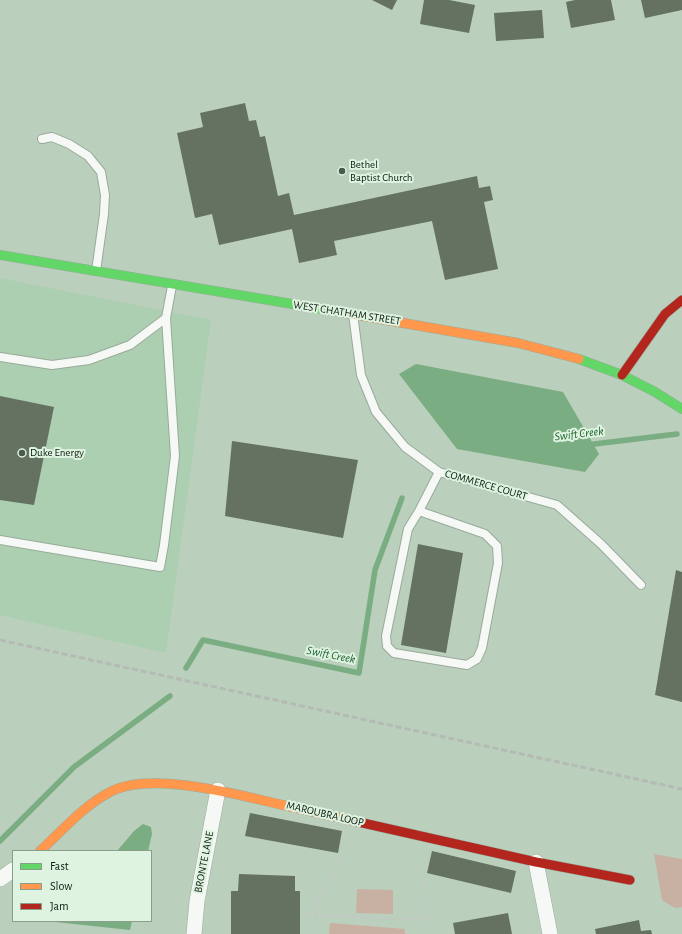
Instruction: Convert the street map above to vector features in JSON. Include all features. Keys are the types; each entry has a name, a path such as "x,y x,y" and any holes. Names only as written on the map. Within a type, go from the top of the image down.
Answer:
{"street":[{"name":"WEST CHATHAM STREET","path":"0,255 487,337 544,349 591,363 622,375 682,409"},
{"path":"622,375 665,314 682,300"},
{"name":"MAROUBRA LOOP","path":"41,850 87,808 110,792 131,785 156,783 218,790 536,862 630,880"},
{"name":"BRONTE LANE","path":"194,934 197,902 218,790"},
{"path":"536,862 550,934"},
{"path":"0,879 12,871"}],"lane":[{"path":"42,139 52,137 69,144 88,156 101,172 105,195 104,214 96,272"},
{"path":"0,540 160,567 175,456 166,318 172,285"},
{"name":"COMMERCE COURT","path":"353,314 361,375 376,412 405,447 439,472 557,505 601,544 641,585"},
{"path":"0,357 52,365 89,360 130,345 166,318"},
{"path":"419,511 486,534 497,546 498,563 482,648 476,659 467,665 394,653 387,646 386,636 408,529 439,472"}],"path":[{"path":"315,934 318,900 335,878 338,857"},
{"path":"423,875 423,934"},
{"path":"300,914 422,920 438,912"}],"shaded area":[{"name":"Duke Energy","path":"0,278 211,320 166,653 0,615"},
{"path":"654,854 682,859 682,907 675,908 662,900"},
{"path":"357,889 393,890 393,914 356,913"},
{"path":"330,923 405,929 405,934 329,934"}],"water":[{"path":"416,364 563,392 599,454 585,472 457,449 399,374"},
{"path":"143,824 151,827 152,834 148,850 118,850 134,831"},
{"path":"55,922 132,922 130,930"}],"building":[{"path":"372,0 397,0 392,10"},
{"path":"424,0 449,0 475,5 469,33 420,24"},
{"path":"575,0 611,0 615,20 571,28 566,2"},
{"path":"641,0 682,0 682,10 645,18"},
{"path":"542,10 544,38 496,41 494,13"},
{"path":"245,103 249,121 256,120 260,137 265,136 278,196 289,193 294,215 477,176 479,188 490,186 493,200 484,202 498,269 445,280 432,221 334,241 337,255 299,263 292,229 219,245 212,214 195,218 177,133 203,127 200,113"},
{"name":"Duke Energy","path":"0,396 54,407 34,505 0,500"},
{"path":"232,441 358,460 343,538 225,516"},
{"path":"418,544 463,553 446,653 401,645"},
{"path":"676,570 682,572 682,702 655,695"},
{"path":"250,813 342,831 338,853 245,836"},
{"path":"432,851 516,871 511,893 427,873"},
{"path":"239,874 295,876 295,891 300,891 300,934 231,934 231,891 238,891"},
{"path":"508,913 512,934 455,934 453,923"},
{"path":"639,920 641,931 651,930 652,934 596,934 595,929"}],"waterway":[{"name":"Swift Creek","path":"586,445 677,434"},
{"name":"Swift Creek","path":"186,668 203,640 359,673 375,570 402,498"},
{"name":"Swift Creek","path":"0,841 74,767 170,696"}],"railway":[{"path":"0,640 682,789"}],"traffic: fast":[{"path":"0,255 340,312"},
{"path":"579,359 622,375 655,392 682,409"}],"traffic: slow":[{"path":"340,312 518,343 579,359"},
{"path":"41,850 73,819 100,798 110,792 126,786 146,783 190,786 236,794 354,821"}],"traffic: jam":[{"path":"622,375 665,314 682,300"},
{"path":"354,821 536,862 630,880"}],"place":[{"name":"Bethel Baptist Church","path":"342,171"},
{"name":"Duke Energy","path":"22,453"}]}
